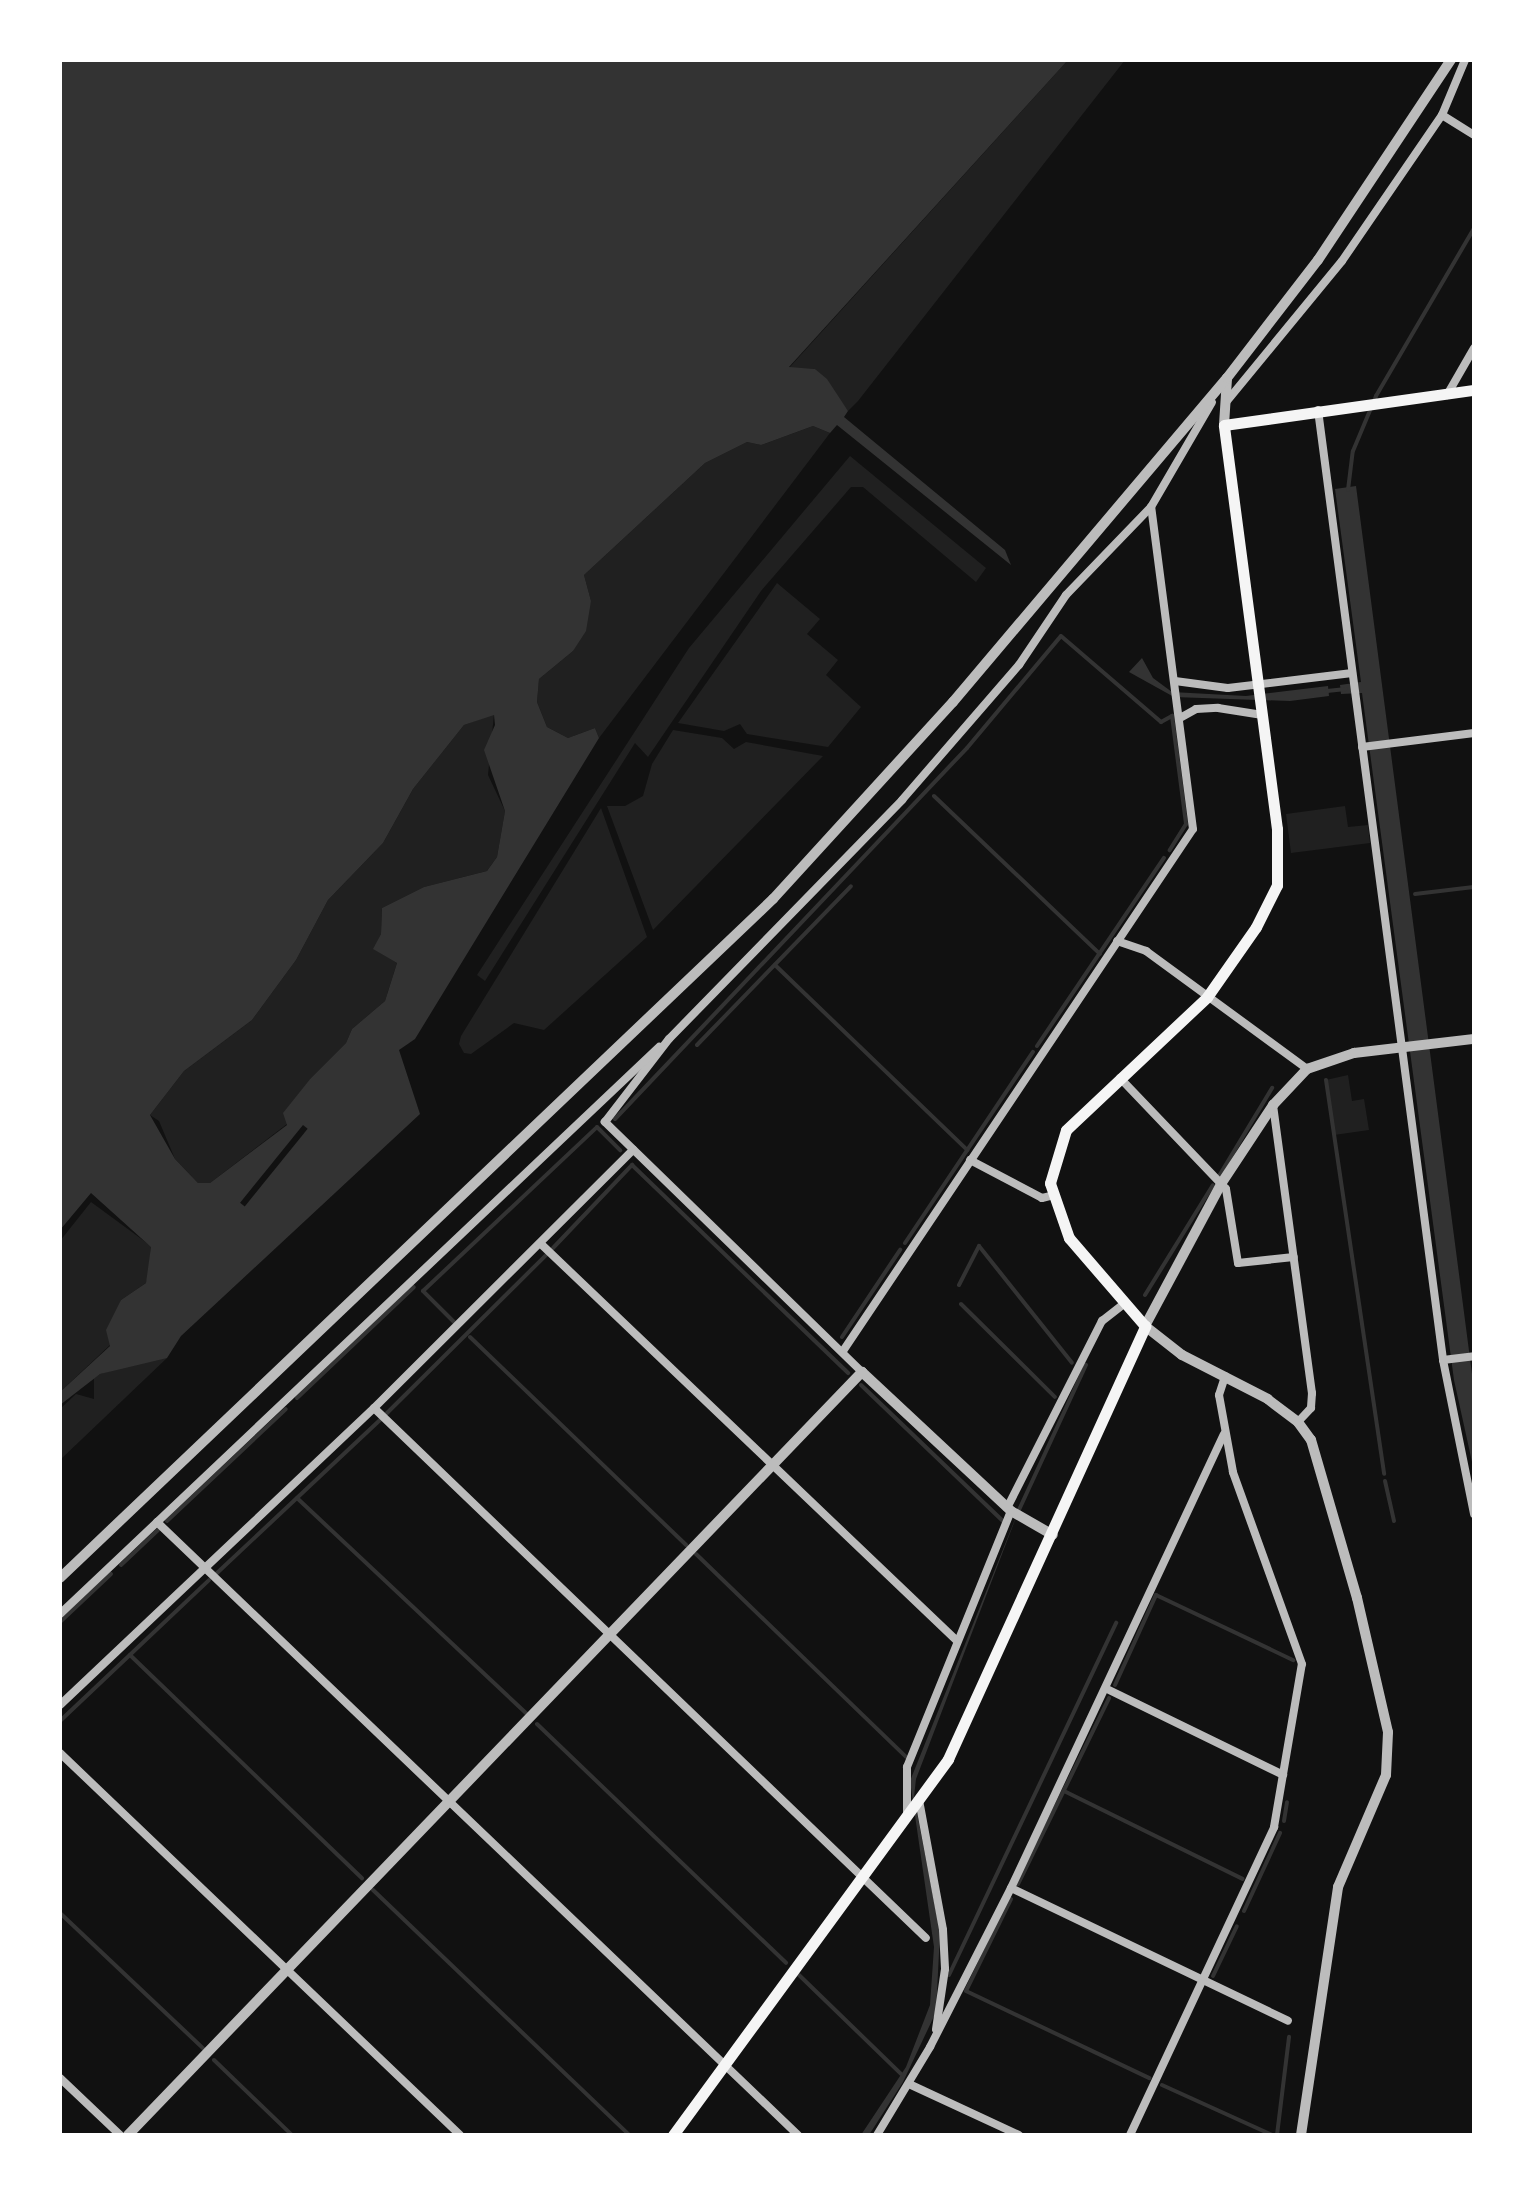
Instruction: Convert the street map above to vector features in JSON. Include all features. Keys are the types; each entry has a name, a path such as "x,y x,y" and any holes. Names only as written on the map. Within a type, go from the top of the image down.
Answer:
{"main road":[{"path":"673,2135 918,1802 957,1743 1145,1326 1069,1238 1051,1196 1052,1165 1066,1130 1207,997 1256,927 1277,885 1279,856 1224,425 1474,390"}],"street":[{"path":"60,1578 773,899 953,702 1227,378 1318,260 1451,60"},
{"path":"1227,401 1342,261 1442,115 1465,60"},
{"path":"1442,115 1474,135"},
{"path":"1447,395 1474,348"},
{"path":"1224,425 1227,378"},
{"path":"60,1614 669,1039 902,800 1019,665 1066,595 1151,507 1227,378"},
{"path":"1318,410 1401,1048 1446,1359 1474,1514"},
{"path":"843,1351 1193,829 1151,507"},
{"path":"1176,685 1258,687 1352,676"},
{"path":"1180,718 1196,709 1261,710"},
{"path":"1364,747 1474,733"},
{"path":"1117,941 1146,951 1307,1069"},
{"path":"669,1039 605,1122 1009,1510 1053,1535"},
{"path":"1301,2135 1338,1887 1390,1756 1363,1622 1322,1468 1298,1422 1225,1376 1182,1355 1145,1326 1221,1184 1273,1105 1307,1069 1336,1057 1474,1039"},
{"path":"1120,1078 1221,1184 1238,1263 1294,1257"},
{"path":"1273,1105 1312,1393 1311,1408 1298,1422"},
{"path":"60,1705 374,1408 633,1150"},
{"path":"970,1160 1042,1198 1051,1196"},
{"path":"541,1244 957,1641"},
{"path":"908,1815 907,1767 1009,1510 1102,1321 1124,1304"},
{"path":"1446,1359 1472,1356"},
{"path":"128,2135 862,1372"},
{"path":"1130,2135 1274,1827 1302,1664 1224,1433 1219,1395 1225,1376"},
{"path":"374,1408 863,1874 926,1938"},
{"path":"877,2135 930,2047 1011,1888 1107,1689 1224,1433"},
{"path":"157,1522 798,2135"},
{"path":"1107,1689 1283,1775"},
{"path":"60,1753 460,2135"},
{"path":"918,1802 944,1949 943,1989 930,2047"},
{"path":"1011,1888 1288,2021"},
{"path":"60,2078 120,2135"},
{"path":"909,2084 1019,2135"}],"shaded area":[{"path":"60,60 1068,60 789,367 815,369 827,379 848,411 844,417 1005,550 1011,565 837,425 830,433 813,426 761,445 747,442 705,463 584,575 591,601 586,631 573,651 539,679 537,702 547,727 568,738 595,728 599,738 415,1039 399,1050 420,1114 181,1336 167,1358 100,1374 60,1405 60,1392 110,1346 106,1330 121,1300 146,1283 151,1247 91,1193 60,1230","holes":["494,715 495,725 484,750 505,811 497,857 487,871 424,887 382,908 381,934 373,949 397,963 385,1001 352,1029 346,1043 311,1078 283,1113 287,1125 210,1183 198,1183 175,1159 150,1115 184,1071 252,1020 296,960 328,900 383,843 413,789 464,725"]},
{"path":"1068,60 1125,60 858,401 848,411 815,369 789,368"},
{"path":"813,426 830,433 599,738 595,728 568,738 547,727 537,702 539,679 573,651 591,601 584,575 705,463 747,442 761,445"},
{"path":"850,456 986,568 976,582 863,487 851,487 761,591 648,757 635,743 485,981 477,975 689,648"},
{"path":"1356,486 1474,1389 1474,1471 1454,1380 1362,693 1341,694 1340,685 1361,682 1335,489"},
{"path":"777,583 820,619 807,634 838,660 826,675 861,707 828,747 747,734 740,724 724,731 678,723"},
{"path":"1142,658 1153,678 1172,692 1246,696 1328,686 1329,696 1290,701 1174,697 1129,672"},
{"path":"494,714 488,775 505,811 497,857 487,871 424,887 382,908 381,934 374,949 397,963 385,1001 352,1029 346,1043 311,1078 287,1124 210,1183 198,1183 175,1159 159,1121 150,1115 184,1071 252,1020 296,960 328,900 383,843 413,789 464,725"},
{"path":"673,730 722,738 734,749 746,742 823,756 653,930 607,806 625,806 643,796 652,764"},
{"path":"1345,806 1348,827 1368,825 1370,843 1291,853 1286,814"},
{"path":"601,808 647,937 544,1030 514,1023 471,1054 464,1053 459,1044 461,1036"},
{"path":"1348,1075 1352,1101 1364,1099 1369,1130 1334,1135 1326,1080"},
{"path":"91,1202 151,1246 150,1269 146,1283 121,1300 110,1345 60,1392 60,1241"},
{"path":"153,1358 167,1358 60,1460 60,1409 76,1394 94,1399 94,1378 100,1374"},
{"path":"1020,1507 916,1779 914,1797 940,1933 936,2012 903,2082 869,2135 861,2135 906,2067 930,2005 934,1947 910,1781"}],"pier":[{"path":"303,1125 308,1129 245,1206 240,1203"}],"waterway":[{"path":"1348,490 1353,451 1376,396 1474,228"},
{"path":"615,1119 967,748 1061,636 1161,722 1172,716 1186,824 1170,850"},
{"path":"1327,691 1346,689"},
{"path":"934,796 1100,954"},
{"path":"1037,1046 1164,858"},
{"path":"697,1045 851,886"},
{"path":"1415,894 1474,887"},
{"path":"775,965 967,1150"},
{"path":"905,1243 1033,1052"},
{"path":"1326,1080 1384,1474"},
{"path":"1219,1176 1272,1088"},
{"path":"454,1322 423,1291 597,1127 620,1150"},
{"path":"553,1248 632,1165 848,1373"},
{"path":"1145,1295 1213,1185"},
{"path":"959,1285 979,1246 1072,1363"},
{"path":"842,1337 900,1250"},
{"path":"386,1414 547,1254"},
{"path":"297,1398 414,1287"},
{"path":"961,1304 1055,1397"},
{"path":"470,1337 686,1545"},
{"path":"1018,1512 1086,1365"},
{"path":"861,1385 1004,1522"},
{"path":"167,1521 286,1409"},
{"path":"217,1573 381,1419"},
{"path":"1385,1481 1394,1521"},
{"path":"297,1498 526,1713"},
{"path":"121,1565 158,1530"},
{"path":"696,1554 906,1757"},
{"path":"60,1622 111,1574"},
{"path":"60,1721 209,1580"},
{"path":"1115,1685 1156,1595 1293,1660"},
{"path":"949,1975 1116,1623"},
{"path":"130,1655 362,1878"},
{"path":"1018,1884 1109,1698"},
{"path":"537,1724 786,1963"},
{"path":"1064,1791 1243,1879"},
{"path":"1284,1821 1287,1802"},
{"path":"1244,1911 1280,1833"},
{"path":"373,1890 629,2135"},
{"path":"1011,1899 966,1991 1149,2078"},
{"path":"60,1913 203,2048"},
{"path":"1213,1976 1237,1926"},
{"path":"799,1975 901,2074"},
{"path":"1277,2135 1289,2037"},
{"path":"214,2060 292,2135"},
{"path":"1162,2085 1272,2135"}]}
